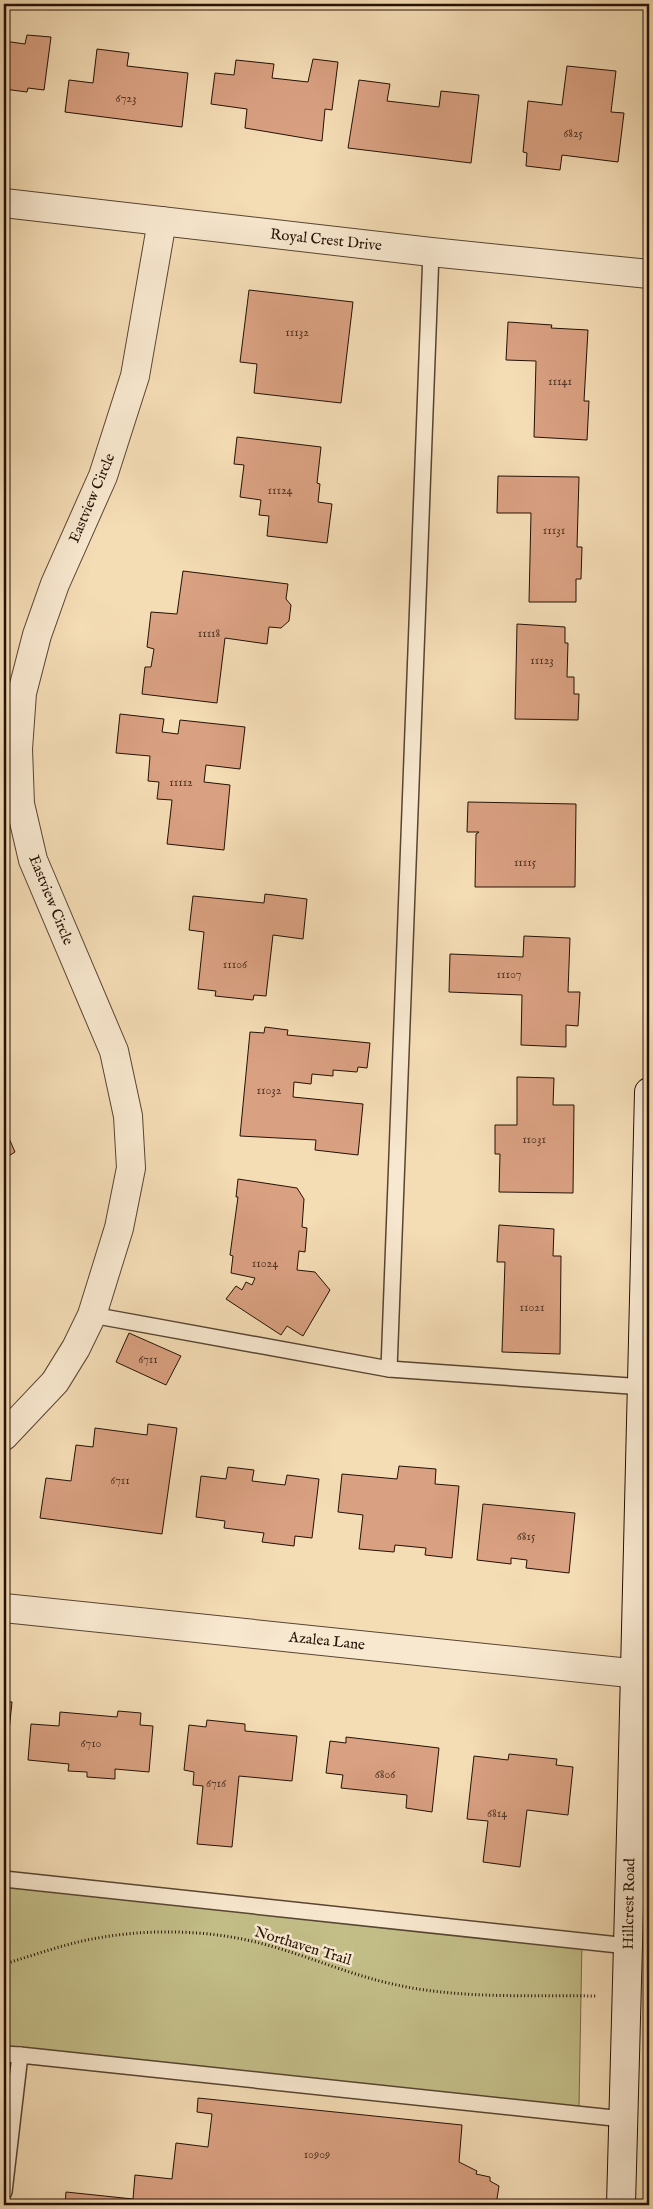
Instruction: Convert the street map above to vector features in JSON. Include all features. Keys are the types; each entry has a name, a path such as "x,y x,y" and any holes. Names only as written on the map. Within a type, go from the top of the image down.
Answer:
{"street":[{"name":"Royal Crest Drive","path":"4,203 431,252 649,274"},
{"name":"Eastview Circle","path":"4,1436 55,1382 76,1348 92,1315 119,1228 131,1168 128,1116 114,1051 33,860 20,804 18,749 22,693 37,635 55,584 103,476 135,376 162,221"},
{"name":"Hillcrest Road","path":"621,2205 628,1946 642,1673 649,1092"},
{"name":"Azalea Lane","path":"4,1608 642,1673"}],"lane":[{"path":"389,1368 431,252"},
{"path":"92,1315 389,1368 644,1387"},
{"path":"4,1880 628,1946"},
{"path":"4,2054 623,2119"},
{"path":"4,2192 20,2055"}],"path":[{"name":"Northaven Trail","path":"4,1964 87,1940 131,1934 177,1932 219,1935 266,1944 397,1985 456,1993 598,1996"}],"shaded area":[{"path":"4,1885 582,1941 579,2107 4,2048"}],"building":[{"path":"27,35 51,37 44,90 28,88 27,92 4,89 4,41 25,44"},
{"path":"97,49 129,53 127,66 188,73 182,127 65,112 69,80 93,83"},
{"path":"313,59 338,62 332,110 325,109 322,141 245,128 247,109 211,104 215,73 234,75 236,60 274,64 272,78 308,82"},
{"path":"567,66 616,71 611,112 624,113 618,162 562,155 560,170 526,166 527,153 523,152 528,101 562,105"},
{"path":"359,80 390,84 387,101 439,107 441,91 479,95 471,163 348,148"},
{"path":"249,290 353,302 341,403 254,393 257,364 240,362"},
{"path":"508,322 552,325 551,328 588,330 584,401 589,401 587,440 534,437 536,361 506,360"},
{"path":"237,437 321,447 317,483 320,484 318,502 332,504 327,543 267,536 269,516 259,515 261,500 240,497 244,465 234,464"},
{"path":"498,476 579,477 577,547 582,547 581,579 576,579 576,602 529,602 531,513 497,513"},
{"path":"183,571 288,584 286,599 291,605 289,621 281,628 269,627 267,644 225,638 217,703 142,694 145,667 151,667 154,649 147,647 151,612 177,614"},
{"path":"517,624 565,627 565,643 568,643 567,677 574,677 574,694 579,694 578,720 515,719"},
{"path":"120,714 164,719 162,732 178,734 180,720 245,727 240,769 206,765 204,782 230,785 224,850 167,844 172,800 157,799 159,782 148,781 150,756 116,753"},
{"path":"468,802 576,804 575,887 475,887 476,834 479,832 467,832"},
{"path":"265,894 307,899 303,939 273,935 266,996 254,995 253,1000 215,996 216,991 198,989 204,932 189,930 193,896 264,903"},
{"path":"524,936 570,938 568,992 580,992 578,1026 566,1025 566,1047 521,1045 522,995 449,992 450,954 523,957"},
{"path":"265,1027 288,1030 287,1035 370,1043 367,1068 358,1067 357,1072 333,1070 333,1076 312,1074 311,1084 294,1082 293,1097 363,1104 358,1155 315,1150 316,1140 240,1136 250,1032 264,1033"},
{"path":"517,1077 554,1078 553,1105 574,1105 573,1193 499,1192 500,1154 495,1154 495,1125 517,1125"},
{"path":"4,1127 15,1152 4,1159"},
{"path":"238,1179 297,1188 304,1199 302,1227 307,1228 305,1252 299,1251 297,1270 315,1272 330,1290 303,1336 287,1326 281,1335 226,1299 236,1286 242,1290 246,1282 252,1285 255,1278 231,1273 233,1256 230,1255 238,1197 236,1197"},
{"path":"499,1225 554,1229 553,1256 561,1256 560,1354 502,1352 505,1262 497,1262"},
{"path":"129,1333 181,1356 166,1385 116,1362"},
{"path":"148,1424 177,1428 162,1534 40,1518 46,1478 71,1481 76,1445 93,1447 95,1428 147,1435"},
{"path":"399,1466 436,1469 435,1484 459,1486 452,1558 425,1555 426,1548 395,1545 394,1552 359,1549 363,1515 338,1512 342,1474 397,1479"},
{"path":"228,1467 254,1470 252,1481 285,1485 287,1475 319,1479 312,1538 295,1536 294,1546 262,1542 264,1533 224,1528 225,1521 196,1517 201,1476 226,1479"},
{"path":"483,1504 575,1513 569,1573 526,1568 527,1560 511,1558 511,1564 477,1560"},
{"path":"4,1701 12,1702 6,1760 4,1760"},
{"path":"118,1711 141,1713 140,1725 153,1726 149,1772 115,1769 115,1779 87,1777 87,1772 68,1771 69,1764 28,1760 31,1724 59,1726 60,1712 117,1717"},
{"path":"207,1720 245,1724 245,1731 297,1736 292,1781 239,1776 232,1847 197,1844 203,1786 193,1785 194,1772 184,1770 189,1725 206,1727"},
{"path":"346,1737 439,1748 432,1812 406,1808 407,1795 341,1788 343,1775 326,1773 330,1741 346,1743"},
{"path":"509,1754 557,1759 556,1765 573,1767 568,1815 527,1810 520,1867 483,1862 488,1821 467,1819 474,1756 508,1760"},
{"path":"198,2098 462,2125 459,2162 477,2171 476,2174 490,2177 490,2181 499,2186 496,2205 65,2205 66,2192 133,2199 135,2175 172,2179 176,2143 208,2147 212,2114 197,2112"}]}
